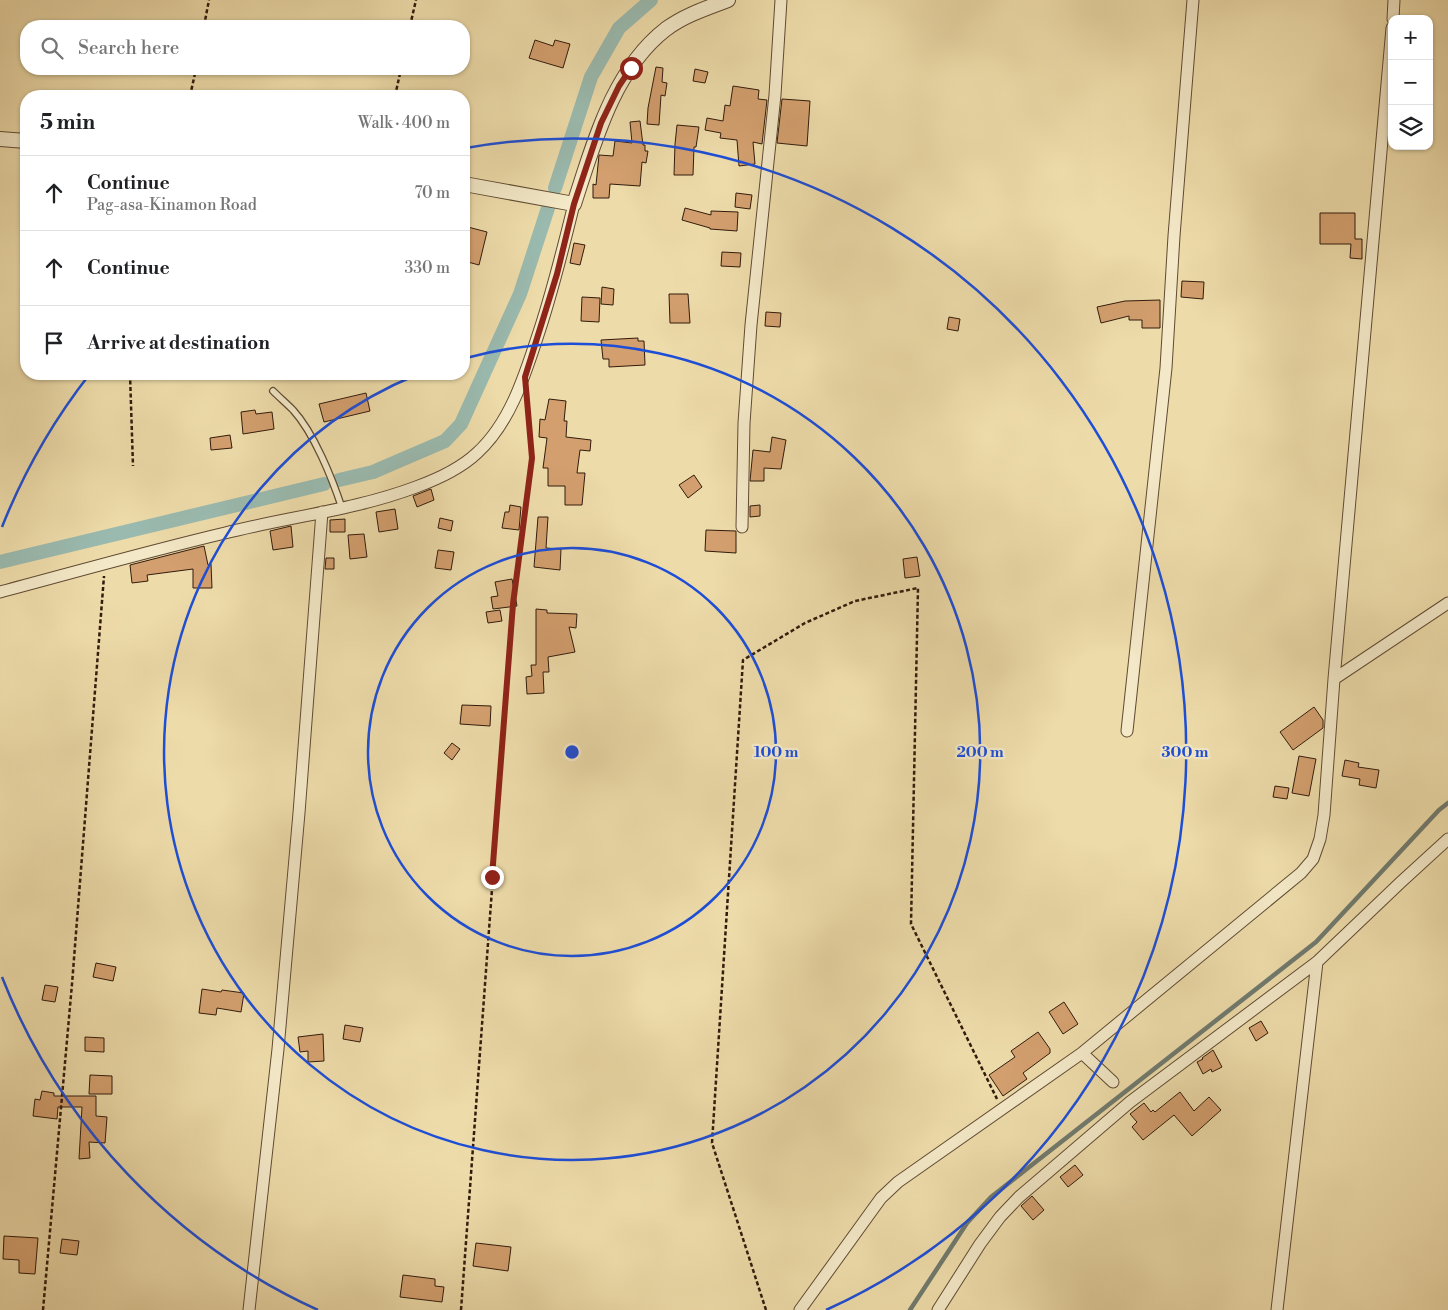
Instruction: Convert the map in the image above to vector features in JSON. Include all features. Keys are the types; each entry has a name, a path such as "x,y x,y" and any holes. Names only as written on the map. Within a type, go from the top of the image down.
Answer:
{"street":[{"path":"0,592 225,533 398,494 457,469 477,453 496,431 525,377 557,274 574,204 601,123 619,86 651,44 666,30 697,12 728,0"},
{"path":"742,527 744,423 750,335 775,96 780,0"},
{"path":"1127,731 1166,368 1193,0"},
{"path":"1392,15 1394,0"},
{"path":"800,1310 881,1198 898,1182 1082,1052 1301,873 1313,859 1320,839 1324,815 1334,679 1389,60"},
{"path":"0,139 20,141"},
{"path":"470,185 574,204"},
{"path":"249,1310 279,1039 299,813 322,512"},
{"path":"1334,679 1448,603"},
{"path":"938,1310 980,1244 1006,1210 1019,1197 1129,1100 1317,962 1448,839"},
{"path":"1277,1310 1317,962"},
{"path":"1082,1052 1113,1082"}],"lane":[{"path":"273,391 293,411 306,428 336,489 342,508"}],"path":[{"path":"205,20 209,0"},
{"path":"411,20 416,0"},
{"path":"191,90 195,75"},
{"path":"396,90 400,75"},
{"path":"461,1310 513,604 532,458 525,377"},
{"path":"130,380 133,466"},
{"path":"43,1310 72,984 105,564"},
{"path":"766,1310 712,1143 742,660 805,623 855,602 918,588 911,924 1002,1109"}],"building":[{"path":"535,40 553,46 555,40 570,44 563,68 529,58"},
{"path":"656,67 663,68 662,82 667,83 665,96 661,95 659,125 647,124 648,108"},
{"path":"695,69 708,72 705,83 693,81"},
{"path":"733,86 759,90 758,99 767,100 762,144 753,142 755,164 739,166 737,140 720,138 721,133 705,130 707,118 723,121 725,105 730,106"},
{"path":"782,99 810,101 807,146 777,143"},
{"path":"640,121 643,145 645,145 645,151 648,151 646,163 642,162 640,186 610,184 609,198 593,198 593,184 596,185 599,155 613,156 615,141 632,143 630,122"},
{"path":"677,125 699,127 696,147 694,147 693,175 674,175"},
{"path":"736,193 752,195 750,209 735,207"},
{"path":"685,208 711,215 711,211 738,212 737,231 710,229 682,220"},
{"path":"1320,213 1355,213 1355,239 1362,239 1362,259 1350,258 1351,244 1320,244"},
{"path":"470,228 487,232 479,265 470,263"},
{"path":"574,243 585,245 580,265 570,263"},
{"path":"722,252 741,253 740,267 721,266"},
{"path":"1182,281 1204,282 1203,299 1181,297"},
{"path":"602,287 614,289 613,305 601,304"},
{"path":"669,294 688,294 690,323 670,323"},
{"path":"582,297 600,298 599,322 581,321"},
{"path":"1160,300 1160,328 1142,328 1142,320 1129,320 1129,316 1101,323 1097,307 1125,301"},
{"path":"766,312 781,313 780,327 765,326"},
{"path":"949,317 960,319 958,331 947,329"},
{"path":"638,338 638,341 644,341 645,365 609,367 609,359 603,359 601,340"},
{"path":"366,393 370,411 324,422 319,404"},
{"path":"549,399 566,401 564,421 567,421 566,437 591,440 590,451 580,450 577,473 585,473 582,505 565,505 565,486 548,486 548,468 543,468 547,438 539,437 540,419 545,420"},
{"path":"255,410 256,414 272,412 274,429 243,434 241,412"},
{"path":"230,435 232,448 211,450 210,438"},
{"path":"772,437 786,440 781,469 764,468 764,481 750,481 753,450 770,452"},
{"path":"694,475 702,487 688,498 679,485"},
{"path":"431,489 434,500 417,507 413,496"},
{"path":"510,505 521,507 519,530 502,528 505,512 509,512"},
{"path":"760,505 760,516 750,517 750,506"},
{"path":"395,509 398,529 379,532 376,512"},
{"path":"538,517 548,517 546,548 561,549 560,570 534,567"},
{"path":"440,518 453,521 451,531 438,528"},
{"path":"345,519 345,532 330,532 330,520"},
{"path":"291,526 293,547 273,550 270,531"},
{"path":"706,530 736,531 736,553 705,551"},
{"path":"364,534 367,557 350,559 348,535"},
{"path":"204,546 208,565 211,564 212,588 193,588 193,569 147,575 148,581 132,583 130,565"},
{"path":"438,550 454,552 451,570 435,568"},
{"path":"917,557 920,576 905,578 903,559"},
{"path":"326,558 334,558 334,569 325,569"},
{"path":"512,579 517,606 493,609 491,597 498,596 495,582"},
{"path":"536,609 547,610 547,613 577,614 576,628 569,627 575,652 548,657 549,672 543,672 544,693 527,694 526,677 532,676 531,665 536,665"},
{"path":"500,610 502,621 488,623 486,612"},
{"path":"462,705 491,706 490,726 460,724"},
{"path":"1314,707 1323,720 1323,728 1293,750 1280,732"},
{"path":"452,743 460,749 452,760 444,753"},
{"path":"1299,756 1316,759 1309,796 1292,793"},
{"path":"1345,760 1359,763 1358,767 1379,770 1376,788 1359,785 1360,779 1342,776"},
{"path":"1275,786 1289,788 1287,799 1273,797"},
{"path":"96,963 116,967 113,981 93,977"},
{"path":"45,985 58,987 55,1002 42,1000"},
{"path":"202,989 244,993 241,1012 217,1008 216,1015 199,1013"},
{"path":"1064,1002 1078,1024 1063,1034 1049,1012"},
{"path":"1261,1021 1268,1033 1256,1041 1249,1028"},
{"path":"345,1025 363,1028 360,1042 343,1039"},
{"path":"1038,1032 1050,1049 1050,1053 1023,1073 1027,1079 1003,1096 989,1075 1015,1057 1011,1051"},
{"path":"323,1034 324,1061 308,1062 308,1051 300,1052 298,1037"},
{"path":"85,1037 104,1038 104,1052 85,1051"},
{"path":"1213,1050 1222,1067 1212,1072 1211,1069 1203,1074 1197,1062"},
{"path":"90,1075 112,1076 112,1094 89,1094"},
{"path":"42,1091 54,1093 54,1096 96,1096 96,1116 107,1117 105,1143 89,1142 90,1158 79,1159 82,1107 58,1107 57,1119 33,1116 35,1099 40,1100"},
{"path":"1180,1092 1194,1111 1209,1097 1221,1110 1192,1136 1174,1115 1143,1140 1132,1127 1137,1122 1130,1114 1144,1103 1151,1112 1153,1110 1155,1112"},
{"path":"1075,1165 1083,1175 1068,1187 1060,1177"},
{"path":"1032,1196 1044,1210 1033,1220 1021,1206"},
{"path":"4,1236 38,1238 35,1274 19,1273 19,1260 3,1259"},
{"path":"62,1239 79,1241 77,1255 60,1253"},
{"path":"476,1243 511,1247 508,1271 473,1266"},
{"path":"403,1275 435,1279 435,1286 444,1287 442,1302 400,1297"}],"waterway":[{"path":"555,188 591,77 619,28 651,0"},
{"path":"339,480 373,472 445,441 461,424 520,294 548,208"},
{"path":"0,562 324,484"},
{"path":"910,1310 967,1223 991,1197 1316,942 1439,810 1448,803"}],"route":[{"path":"492,877 513,604 532,458 525,377 557,274 574,204 601,123 619,86 631,68"}]}
